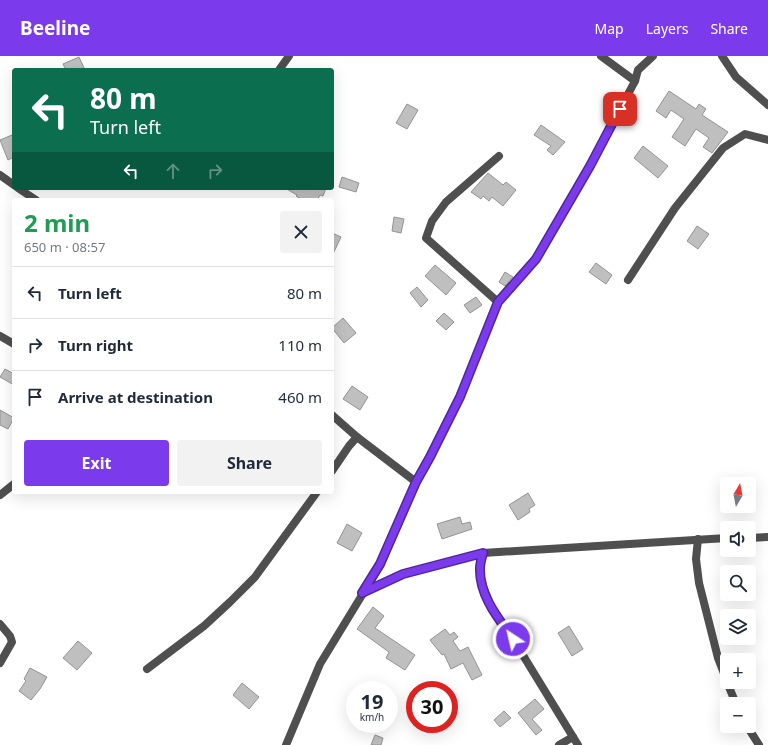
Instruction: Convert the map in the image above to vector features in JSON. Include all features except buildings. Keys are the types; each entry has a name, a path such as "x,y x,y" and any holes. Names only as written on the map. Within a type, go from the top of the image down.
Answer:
{"street":[{"path":"280,68 289,56"},
{"path":"601,56 635,81"},
{"path":"286,745 320,664 380,564 416,482 460,397 498,302 536,259 590,166 635,81 638,70 653,56"},
{"path":"722,56 736,77 768,105"},
{"path":"628,280 675,208 723,148 745,134 768,140"},
{"path":"498,302 426,238 432,221 446,202 499,156"},
{"path":"0,175 12,184"},
{"path":"21,190 33,198"},
{"path":"0,336 12,343"},
{"path":"334,418 416,482"},
{"path":"334,468 357,437"},
{"path":"0,495 12,486"},
{"path":"147,669 204,626 255,577 316,494"},
{"path":"756,538 768,537"},
{"path":"362,593 403,574 483,553 720,538"},
{"path":"698,539 696,559 699,583 720,663"},
{"path":"483,553 480,576 492,610 513,639 578,745"},
{"path":"0,624 10,636 12,642 0,663"},
{"path":"751,733 759,745"},
{"path":"559,745 573,737"}],"route":[{"path":"513,639 492,610 484,589 480,576 483,553 403,574 362,593 380,564 416,482 460,397 498,302 536,259 590,166 620,109"}]}
